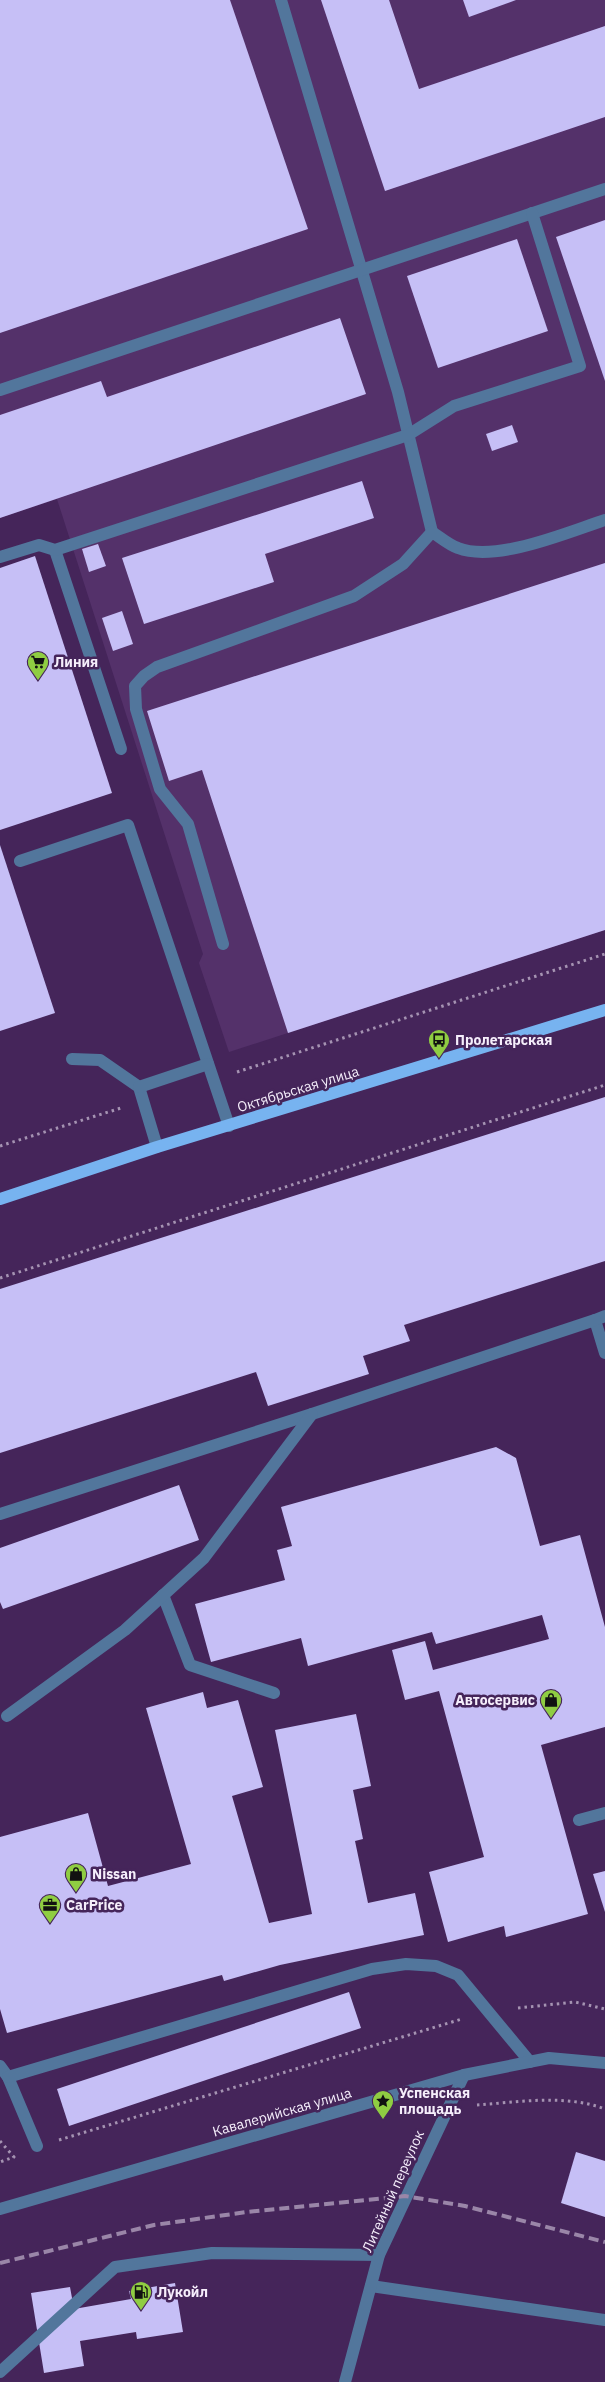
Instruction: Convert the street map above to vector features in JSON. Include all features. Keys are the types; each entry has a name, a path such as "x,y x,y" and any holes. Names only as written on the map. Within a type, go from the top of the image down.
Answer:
{"main road":[{"name":"Октябрьская улица","path":"0,1198 157,1147 605,1010"}],"street":[{"path":"281,0 362,269 408,434 432,532 458,548 487,552 523,546 605,520"},
{"path":"0,390 605,189"},
{"path":"0,557 39,545 55,550 408,434 454,406 580,366 532,213"},
{"path":"223,944 188,824 160,789 136,709 135,686 144,676 157,667 354,596 403,564 432,532"},
{"path":"55,550 121,749"},
{"path":"20,861 128,825 229,1126"},
{"path":"72,1059 100,1060 139,1087 157,1147"},
{"path":"139,1087 208,1064"},
{"path":"0,1514 312,1414 600,1318 605,1352"},
{"path":"7,1716 125,1630 204,1558 312,1414"},
{"path":"163,1595 190,1665 274,1693"},
{"path":"579,1820 605,1813"},
{"path":"8,2077 372,1969 406,1964 436,1966 458,1975 530,2062"},
{"name":"Кавалерийская улица","path":"0,2209 464,2075 549,2058 605,2063"},
{"path":"0,2066 8,2077 37,2146"},
{"name":"Литейный переулок","path":"344,2382 379,2255 464,2075"},
{"path":"0,2372 115,2267 212,2253 379,2255"},
{"path":"371,2286 605,2320"}],"path":[{"path":"213,1080 605,954"},
{"path":"0,1278 605,1086"},
{"path":"0,1146 143,1101"},
{"path":"0,2162 37,2146 461,2020 527,2006 575,2002 605,2009"},
{"path":"449,2106 543,2101 576,2103 605,2109"},
{"path":"0,2141 14,2157"}],"shaded area":[{"path":"0,0 605,0 605,930 229,1052 199,963 203,954 57,499 0,518"}],"building":[{"path":"0,0 230,0 308,229 0,333"},
{"path":"321,0 389,0 419,89 605,26 605,117 385,191"},
{"path":"463,0 516,0 469,17"},
{"path":"605,220 605,381 556,237"},
{"path":"517,239 548,331 438,368 407,276"},
{"path":"340,318 366,394 0,518 0,415 101,381 107,397"},
{"path":"512,425 518,442 492,451 486,434"},
{"path":"362,481 374,518 265,554 274,582 144,624 122,558"},
{"path":"98,544 106,566 89,572 82,549"},
{"name":"Линия","path":"35,556 112,793 0,830 0,568"},
{"path":"605,563 605,930 288,1033 202,770 169,781 147,711"},
{"path":"122,611 133,644 113,651 102,618"},
{"path":"0,845 55,1013 0,1031"},
{"path":"605,1097 605,1261 404,1325 410,1341 363,1356 369,1374 268,1406 256,1372 0,1453 0,1289"},
{"path":"496,1447 516,1458 540,1546 580,1535 605,1627 605,1727 541,1745 588,1914 506,1937 504,1926 448,1942 429,1872 484,1857 439,1691 405,1700 392,1650 425,1641 433,1670 549,1639 542,1615 436,1644 432,1632 308,1666 301,1638 211,1662 195,1604 285,1580 277,1550 292,1546 281,1507"},
{"path":"179,1485 199,1540 3,1609 0,1602 0,1548"},
{"path":"203,1692 207,1708 238,1700 263,1787 232,1796 269,1923 312,1914 275,1730 356,1714 371,1786 353,1790 363,1839 355,1841 368,1903 415,1893 424,1935 280,1965 224,1981 222,1975 7,2033 0,2009 0,1837 88,1813 108,1886 191,1864 146,1708"},
{"path":"605,1871 605,1912 593,1874"},
{"path":"349,1992 361,2028 69,2126 57,2089"},
{"path":"576,2152 605,2161 605,2217 561,2203"},
{"path":"175,2283 183,2332 137,2339 136,2332 80,2341 84,2366 44,2373 31,2293 70,2287 74,2309 131,2299 129,2291"}],"railway":[{"path":"0,2263 154,2225 247,2212 405,2196 465,2206 605,2242"}],"place":[{"name":"Линия","path":"38,681"},
{"name":"Пролетарская","path":"439,1059"},
{"name":"Автосервис","path":"551,1719"},
{"name":"Nissan","path":"76,1893"},
{"name":"CarPrice","path":"50,1924"},
{"name":"Успенская площадь","path":"383,2120"},
{"name":"Лукойл","path":"141,2311"}]}
